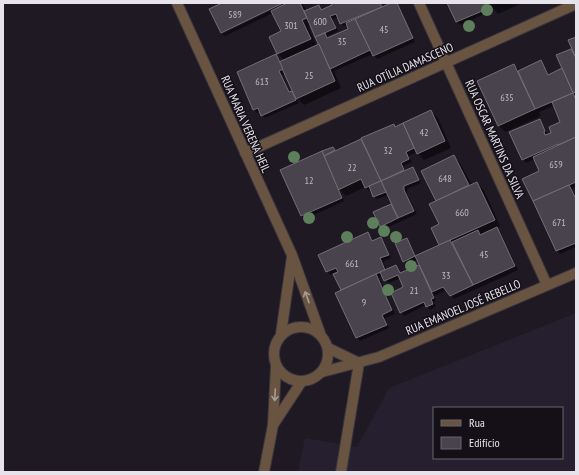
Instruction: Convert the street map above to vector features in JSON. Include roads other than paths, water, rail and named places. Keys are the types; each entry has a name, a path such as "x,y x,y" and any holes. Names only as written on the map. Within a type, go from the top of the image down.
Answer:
{"street":[{"name":"RUA MARIA VERENA HEIL","path":"177,3 292,255 320,333"},
{"name":"RUA OSCAR MARTINS DA SILVA","path":"419,3 547,285"},
{"name":"RUA OTÍLIA DAMASCENO","path":"245,153 576,4"},
{"path":"264,472 273,425 276,366 274,349 281,334 292,255"},
{"name":"RUA EMANOEL JOSÉ REBELLO","path":"322,372 380,357 576,273"},
{"path":"276,366 288,378 302,382 310,380 322,372 326,365 328,348 320,333 313,328 296,326 281,334"},
{"path":"328,348 359,363 341,472"},
{"path":"273,425 302,382"}]}
